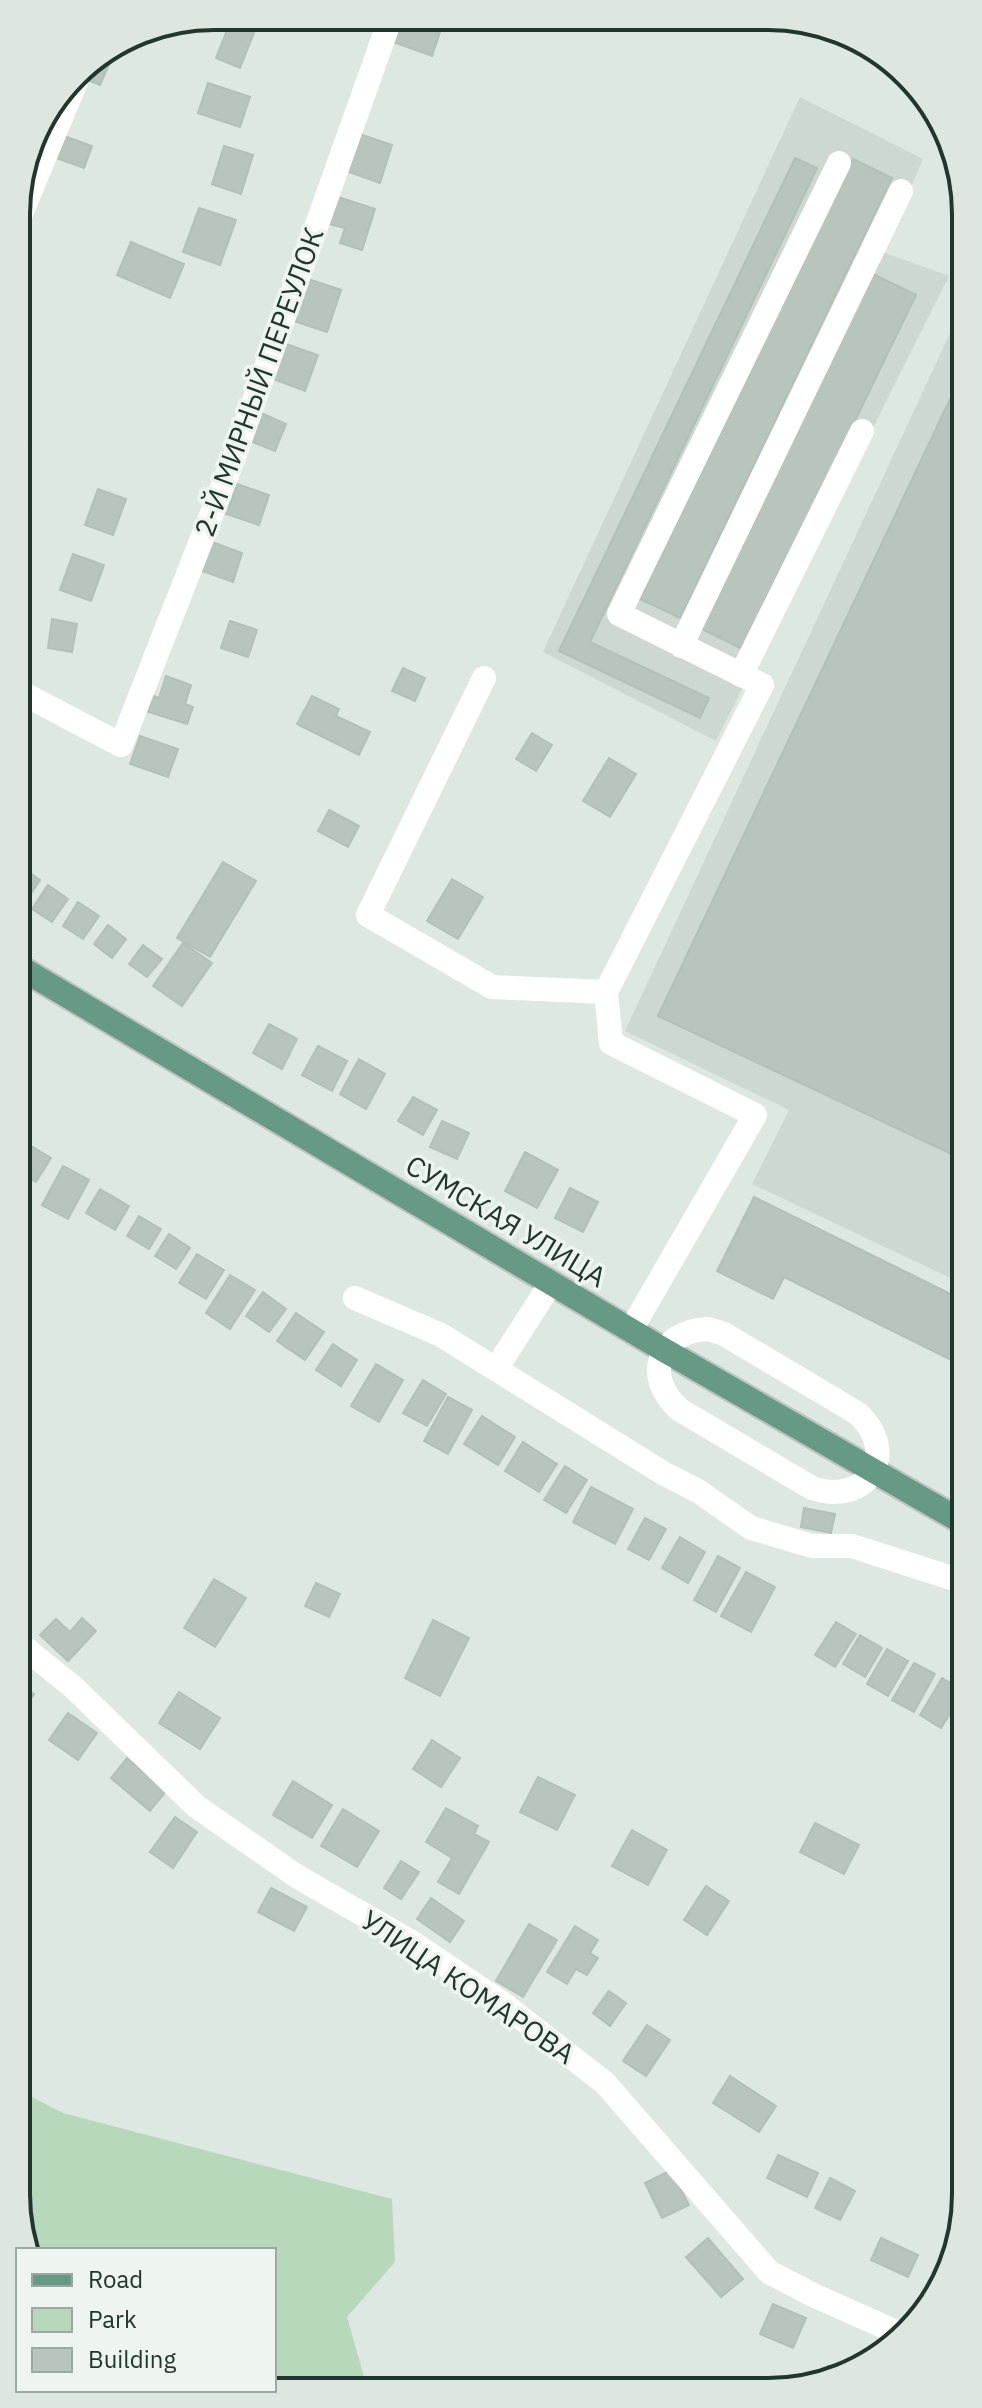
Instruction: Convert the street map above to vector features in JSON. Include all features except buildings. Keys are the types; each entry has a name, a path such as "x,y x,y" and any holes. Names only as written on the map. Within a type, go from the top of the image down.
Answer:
{"main road":[{"name":"СУМСКАЯ УЛИЦА","path":"30,974 872,1473 952,1516"}],"street":[{"name":"2-Й МИРНЫЙ ПЕРЕУЛОК","path":"30,697 121,745 234,457 386,30"},
{"path":"33,185 67,104"},
{"path":"752,680 619,614 839,163"},
{"path":"681,646 901,191"},
{"path":"631,1330 755,1115 611,1043 606,992 752,680 862,431"},
{"path":"484,678 368,915 492,987 606,992"},
{"path":"496,1369 551,1283"},
{"path":"355,1298 441,1335 663,1473 698,1491 751,1528 812,1546 852,1546 952,1578"},
{"path":"708,1329 724,1334 857,1413 870,1424 877,1439 878,1457 872,1473 861,1485 846,1493 829,1494 812,1488 680,1410 667,1398 659,1383 658,1366 664,1350 675,1337 691,1330 708,1329"},
{"name":"УЛИЦА КОМАРОВА","path":"30,1652 72,1686 197,1807 298,1877 413,1943 502,2003 605,2083 769,2272 891,2330"}],"shaded area":[{"path":"800,97 923,159 883,252 949,276 716,741 543,652"},
{"path":"952,329 952,1279 752,1184 789,1110 625,1031"}],"green space":[{"path":"30,2096 63,2113 392,2199 395,2262 347,2317 364,2378 276,2378 276,2248 38,2248 30,2194"}]}
